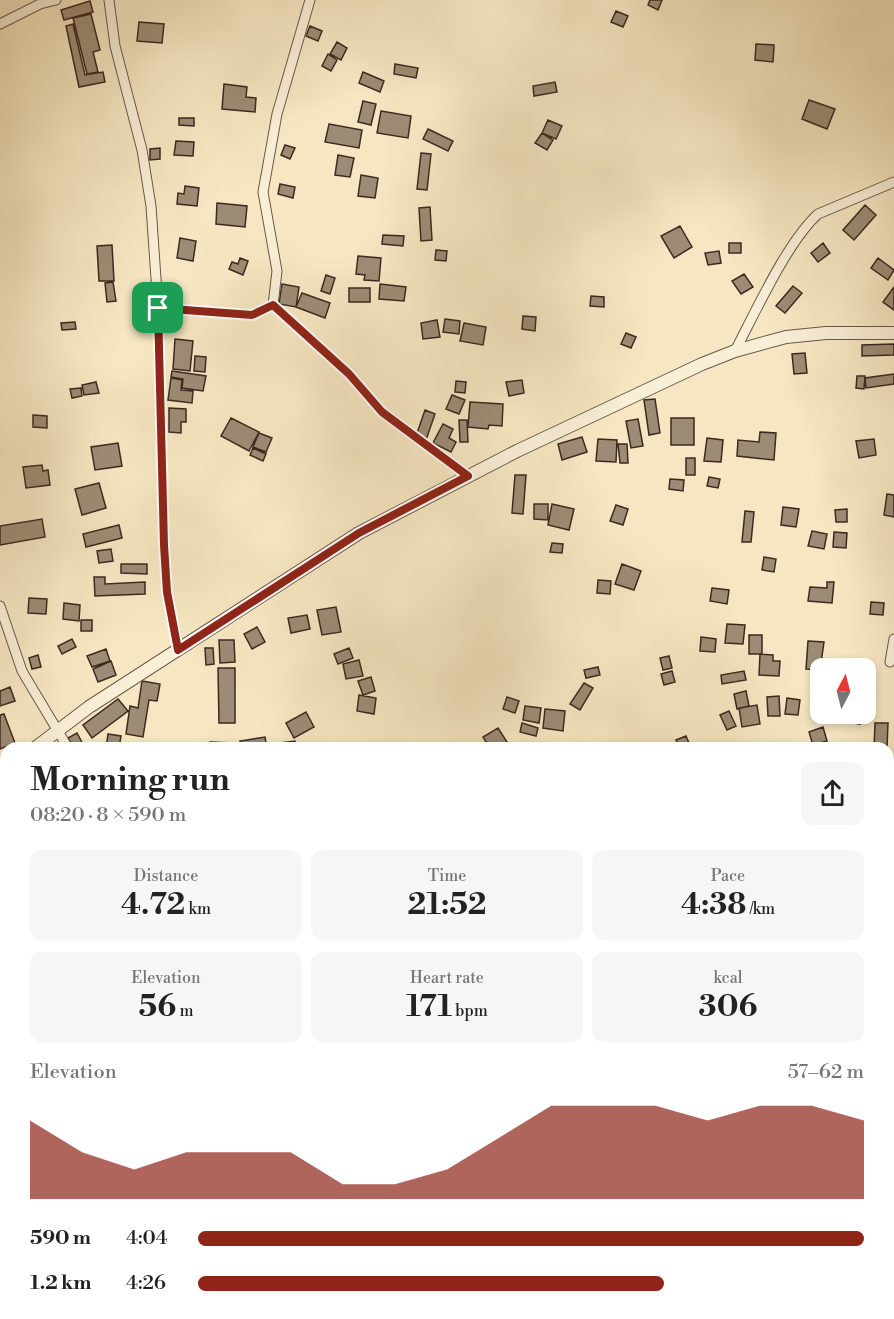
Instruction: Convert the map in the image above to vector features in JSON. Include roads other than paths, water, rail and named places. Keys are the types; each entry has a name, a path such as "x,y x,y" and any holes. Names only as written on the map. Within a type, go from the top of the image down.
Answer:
{"street":[{"path":"0,24 40,4 56,0"},
{"path":"109,0 115,46 142,150 151,206 158,308 164,545 167,592 178,650"},
{"path":"273,305 277,271 263,192 277,114 310,0"},
{"path":"735,351 771,284 808,223 818,214 894,182"},
{"path":"158,308 252,315 273,305"},
{"path":"273,305 349,374 382,412 468,476"},
{"path":"43,742 89,707 359,533 468,476 702,364 735,351 786,337 826,333 894,333"},
{"path":"0,606 22,671 64,742"},
{"path":"890,662 894,639"}]}
